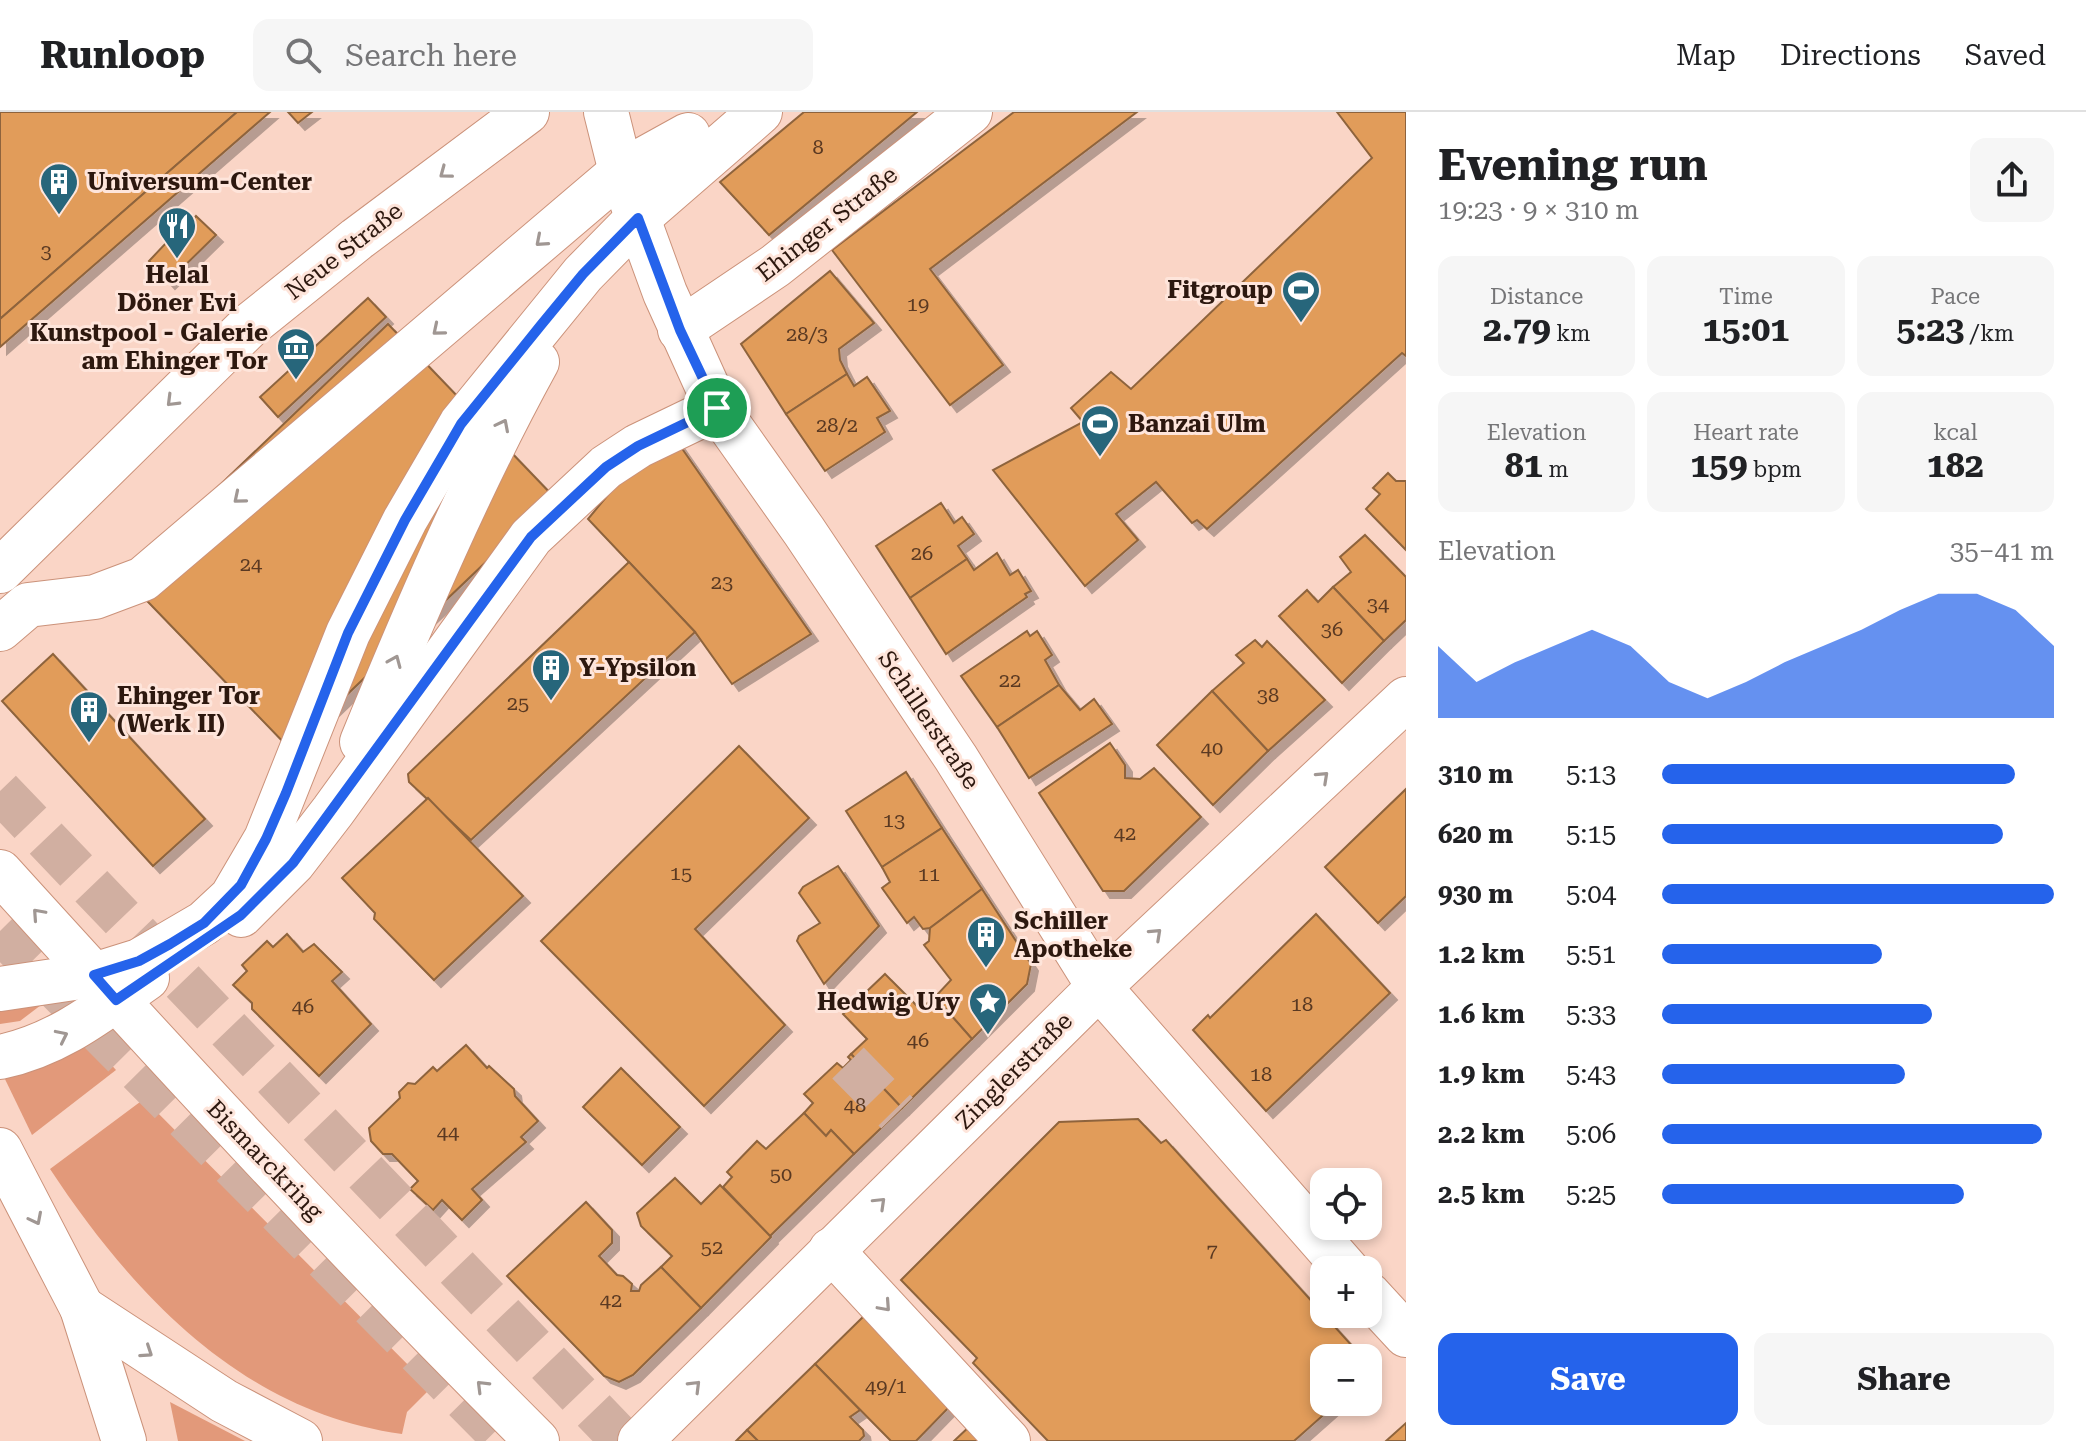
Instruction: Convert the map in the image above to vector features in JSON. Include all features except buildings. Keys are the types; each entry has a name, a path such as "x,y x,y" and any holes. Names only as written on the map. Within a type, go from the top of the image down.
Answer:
{"street":[{"name":"Neue Straße","path":"9,557 250,325 357,239 527,112"},
{"name":"Schillerstraße","path":"606,112 630,195 680,330 717,408 804,531 956,758 1099,987 1335,1256"},
{"path":"333,811 414,615 503,423 630,195 623,145 636,117 645,112"},
{"path":"0,629 28,605 95,597 143,579 630,195 760,112"},
{"name":"Ehinger Straße","path":"680,330 775,266 970,112"},
{"path":"0,1057 41,1046 65,1034 95,977 124,944 182,912 216,881 243,837 324,627 371,531 437,416 523,307 703,124"},
{"path":"211,920 266,839 348,633 405,520 461,424 583,274 630,195"},
{"path":"0,989 95,977 211,920 241,915 293,863 333,811 531,537 606,467 638,446 717,408"},
{"name":"Zinglerstraße","path":"640,1441 1099,987 1403,709"},
{"name":"Bismarckring","path":"0,872 169,1059 537,1441"},
{"path":"0,966 95,977"},
{"path":"0,1150 82,1308 124,1441"},
{"path":"831,1250 1008,1441"},
{"path":"82,1308 224,1401 300,1441"},
{"path":"1382,1309 1406,1335"}],"shaded area":[{"path":"0,998 41,1005 20,1021 0,1024"},
{"path":"87,1038 116,1070 32,1135 3,1075"},
{"path":"144,1099 431,1388 407,1412 402,1434 345,1422 292,1402 243,1374 198,1341 157,1303 118,1261 83,1216 50,1169"},
{"path":"170,1402 245,1441 178,1441"}],"tunnel":[{"path":"0,791 623,1441"},
{"path":"0,931 506,1441"},
{"path":"848,1063 897,1113"}],"place":[{"name":"Universum-Center","path":"59,216"},
{"name":"Helal Döner Evi","path":"177,260"},
{"name":"Fitgroup","path":"1301,324"},
{"name":"Kunstpool - Galerie am Ehinger Tor","path":"296,381"},
{"name":"Banzai Ulm","path":"1100,458"},
{"name":"Y-Ypsilon","path":"551,702"},
{"name":"Ehinger Tor (Werk II)","path":"89,744"},
{"name":"Schiller Apotheke","path":"986,969"},
{"name":"Hedwig Ury","path":"988,1036"}],"route":[{"path":"638,218 680,330 717,408 638,446 606,467 531,537 293,863 241,915 116,1000 94,975 139,961 170,944 204,923 241,885 286,793 348,633 405,520 461,424 583,274 638,218"}]}
